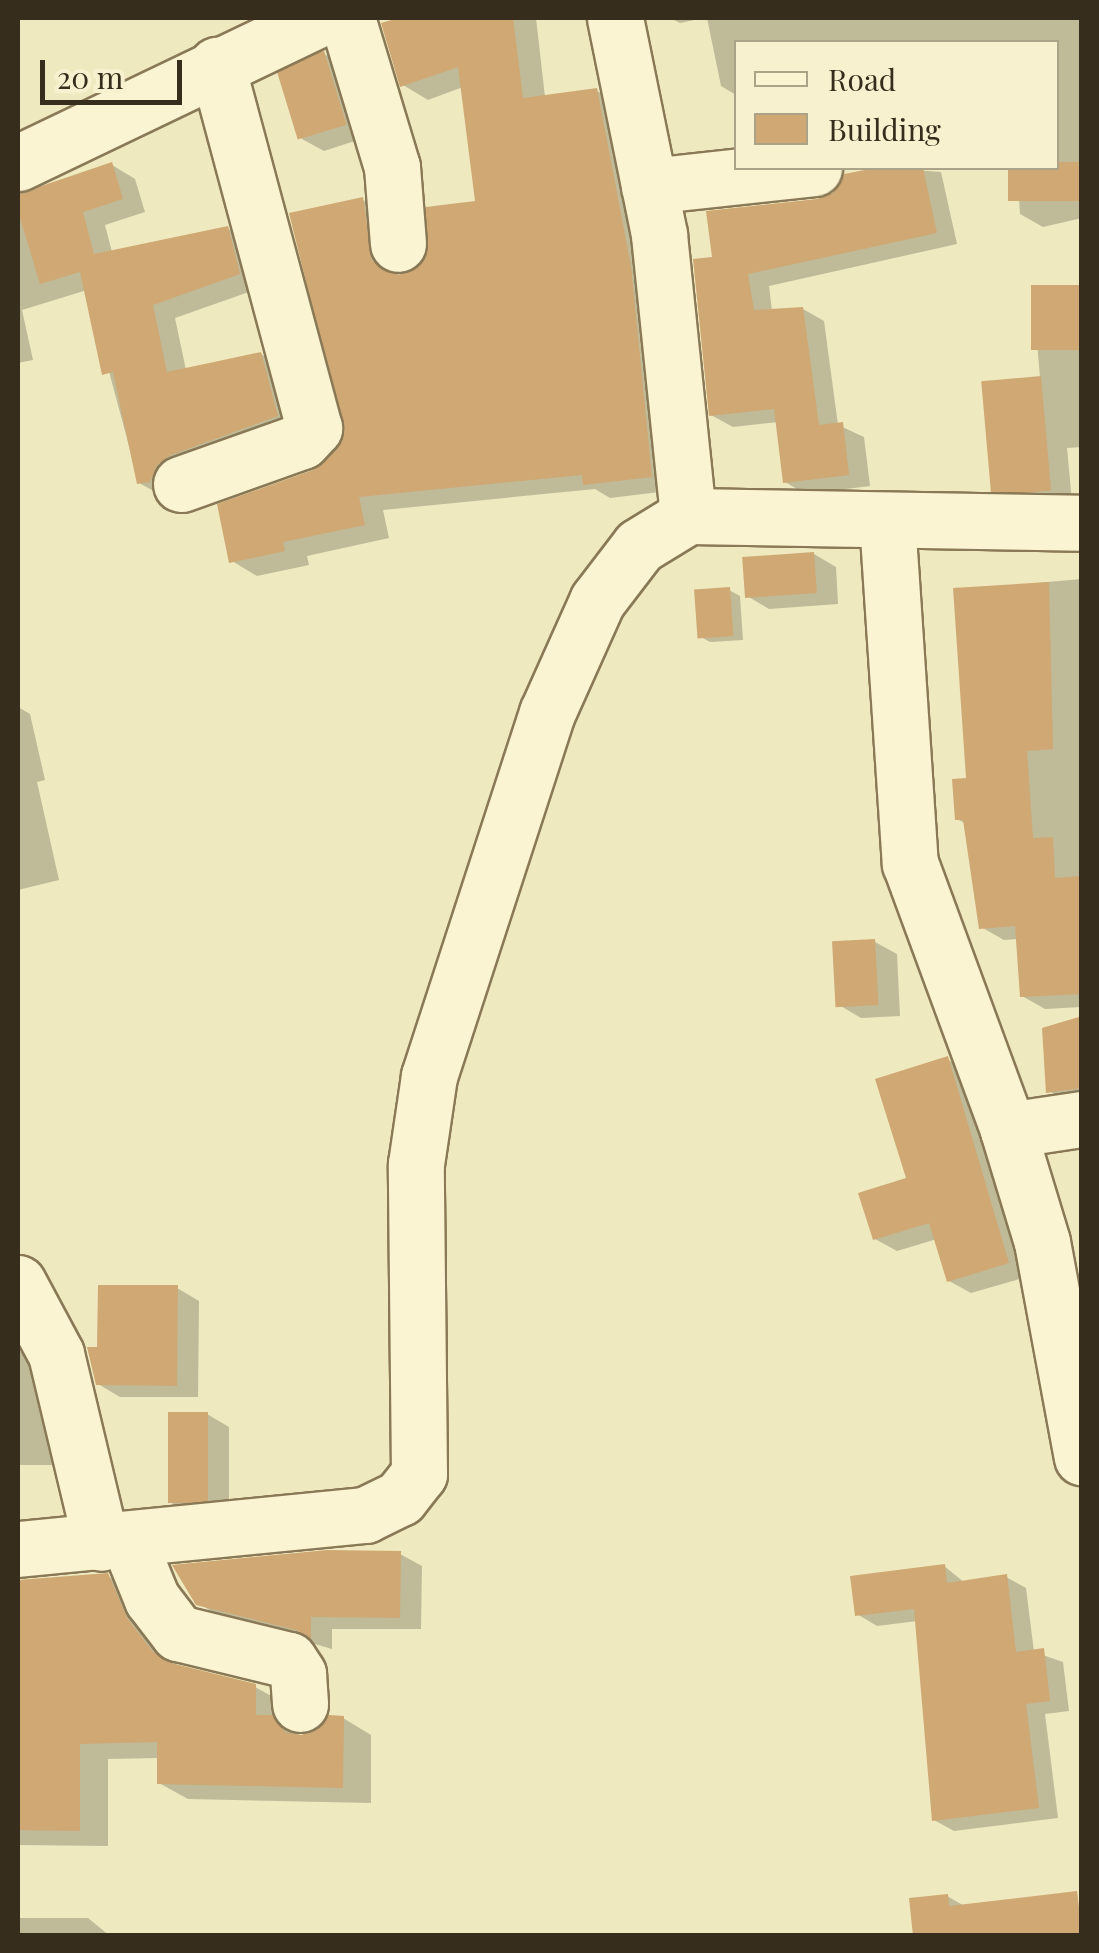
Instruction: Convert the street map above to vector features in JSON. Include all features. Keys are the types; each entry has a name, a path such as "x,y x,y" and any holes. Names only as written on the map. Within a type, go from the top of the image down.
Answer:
{"street":[{"path":"18,164 321,18"},
{"path":"347,18 392,167 398,244"},
{"path":"615,18 649,186 688,516"},
{"path":"180,484 302,441 314,428 217,66"},
{"path":"649,186 796,170"},
{"path":"18,1549 365,1515 400,1498 419,1474 416,1164 429,1076 541,730 597,601 639,546 688,516 1082,523"},
{"path":"887,520 910,863 1008,1130 1042,1242 1082,1458"},
{"path":"1008,1130 1082,1119"},
{"path":"18,1283 56,1354 114,1542 152,1599 178,1633 289,1660 298,1674 300,1704"}],"building":[{"path":"398,18 513,18 523,98 597,88 631,266 652,477 583,485 582,475 359,497 365,525 283,542 285,551 229,563 217,504 313,470 344,435 289,213 363,197 372,261 399,275 426,257 426,207 475,201 458,67 400,87 381,23"},
{"path":"324,51 347,125 298,140 275,66"},
{"path":"112,162 123,199 83,212 94,254 228,226 240,274 153,305 167,372 261,352 278,416 171,455 157,465 150,482 137,484 113,372 102,375 80,272 40,284 18,211 18,194"},
{"path":"1059,162 1082,162 1082,201 1008,201 1008,170 1059,170"},
{"path":"923,170 937,233 748,274 754,310 803,307 819,425 843,422 849,475 783,483 774,409 709,416 693,259 712,257 706,211 817,199 833,193 844,174"},
{"path":"1031,285 1082,285 1082,350 1031,350"},
{"path":"1041,376 1051,491 991,496 981,381"},
{"path":"814,552 817,593 745,598 742,557"},
{"path":"1049,582 1053,749 1027,751 1033,838 1053,837 1055,878 1082,876 1082,994 1020,997 1015,926 979,929 963,820 955,820 952,779 966,778 953,588"},
{"path":"730,587 733,636 698,638 694,590"},
{"path":"875,939 878,1005 836,1007 832,941"},
{"path":"1082,1016 1082,1088 1046,1093 1042,1028"},
{"path":"948,1056 1009,1263 947,1282 929,1223 873,1240 858,1193 906,1178 875,1079"},
{"path":"98,1285 178,1285 177,1386 96,1385 87,1347 97,1347"},
{"path":"168,1412 208,1412 208,1503 168,1503"},
{"path":"327,1550 401,1551 400,1618 311,1617 311,1640 296,1630 196,1605 172,1565"},
{"path":"945,1564 947,1583 1007,1574 1016,1652 1044,1648 1050,1701 1026,1704 1039,1808 932,1821 914,1609 855,1616 850,1576"},
{"path":"108,1573 127,1618 153,1652 171,1663 256,1684 256,1715 272,1715 285,1732 301,1735 318,1729 329,1715 344,1716 343,1788 157,1784 157,1742 80,1744 80,1831 18,1830 18,1580"},
{"path":"1077,1891 1082,1936 913,1936 909,1898 948,1894 949,1906"}]}
